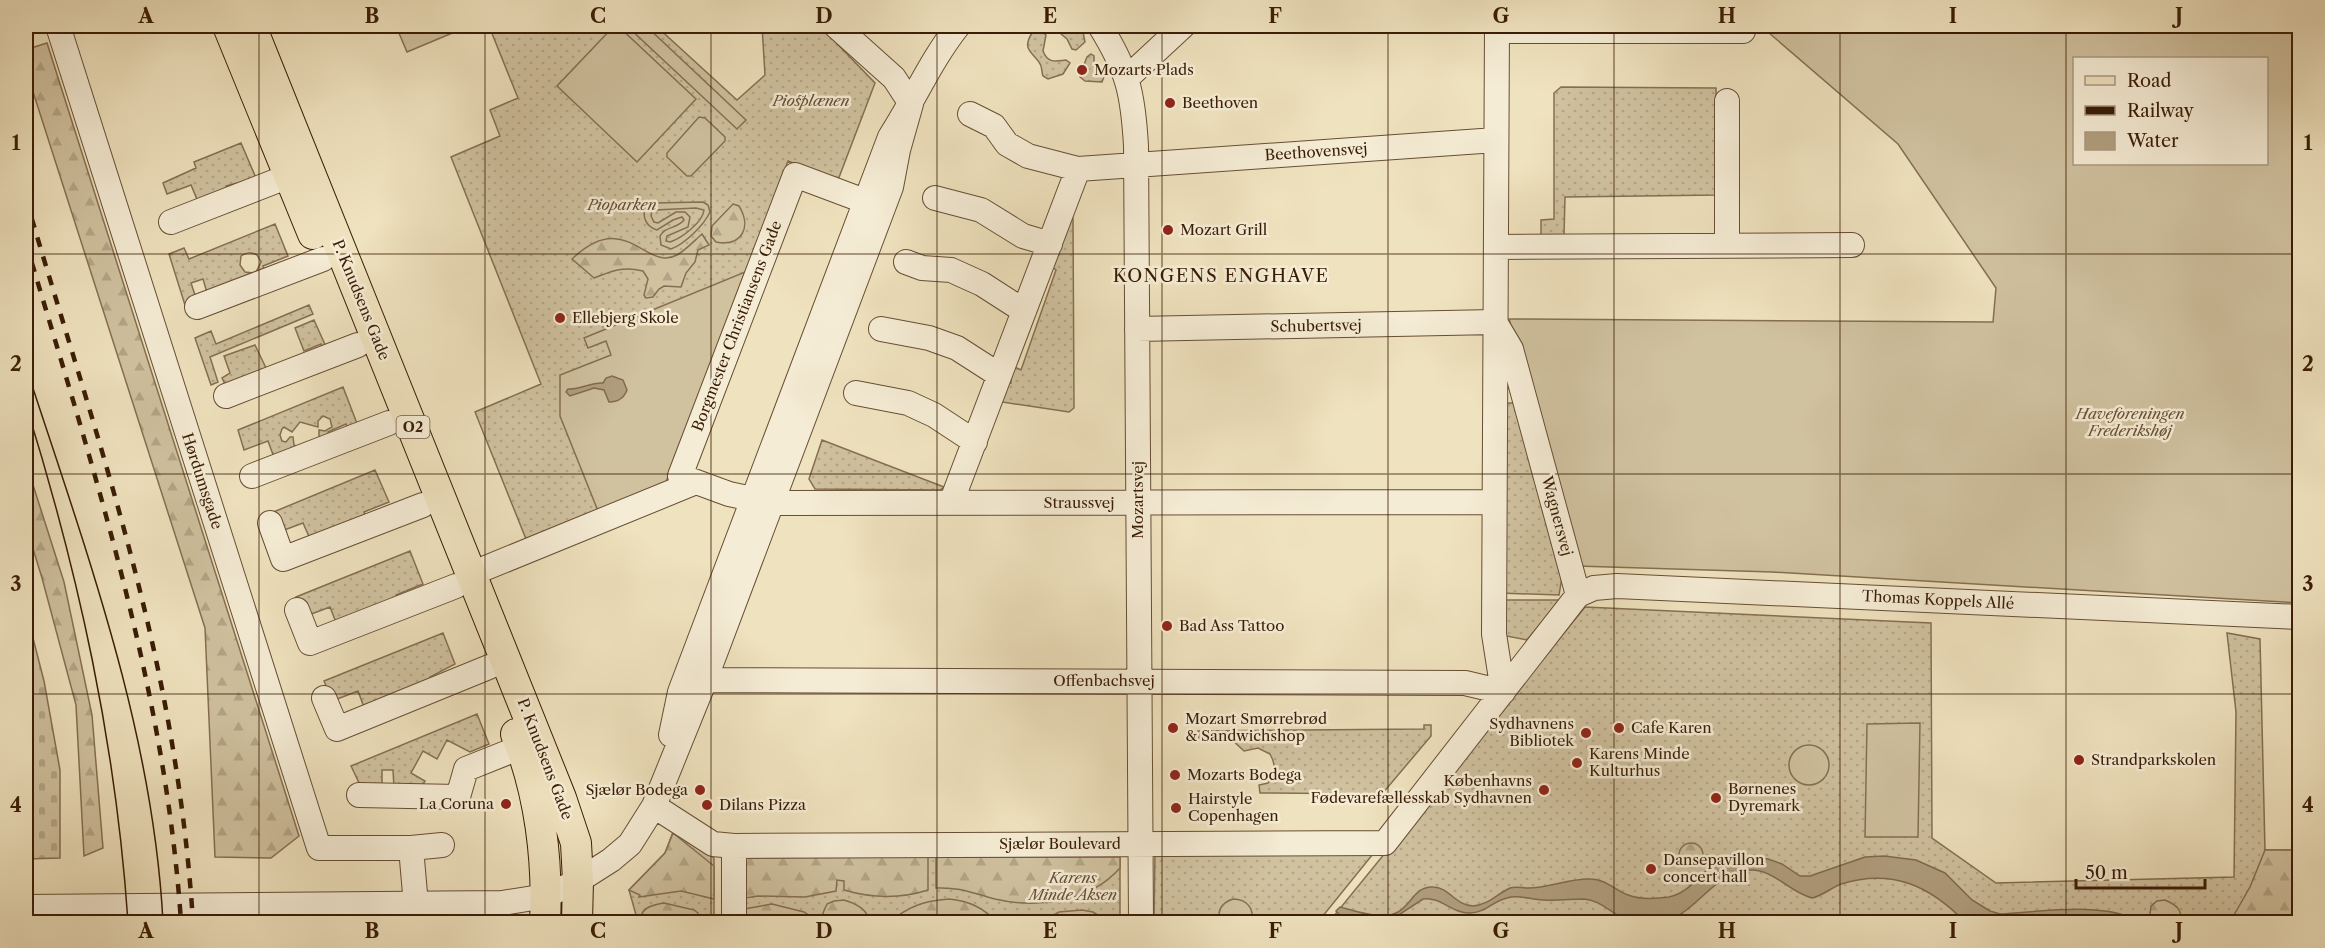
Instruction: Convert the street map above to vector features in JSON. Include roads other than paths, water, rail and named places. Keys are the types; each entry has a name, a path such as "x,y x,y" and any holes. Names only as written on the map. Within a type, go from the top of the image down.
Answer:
{"main road":[{"name":"P. Knudsens Gade","path":"228,26 423,505 464,580 489,667 521,747 537,807 544,856 546,909"},
{"name":"P. Knudsens Gade","path":"251,26 464,580 561,798 576,843 578,881"},
{"name":"O2","path":"577,922 578,881"}],"street":[{"name":"Hørdumsgade","path":"58,26 319,848 411,848 442,844"},
{"path":"836,26 894,78 911,104"},
{"path":"656,800 680,692 762,501 874,205 890,137 911,104 939,50 958,26"},
{"path":"1100,26 1115,49 1127,78 1183,26"},
{"path":"1503,692 1494,634 1497,28 1743,32"},
{"name":"Mozartsvej","path":"1127,78 1133,106 1136,165 1141,922"},
{"path":"1727,101 1727,245"},
{"name":"Beethovensvej","path":"970,114 994,126 1006,144 1028,156 1078,169 1496,140"},
{"path":"951,503 1078,169"},
{"name":"Borgmester Christiansens Gade","path":"696,482 680,476 795,175 874,205"},
{"path":"171,222 289,176"},
{"path":"935,198 981,210 1023,236 1050,244"},
{"path":"1496,247 1852,245"},
{"name":"P. Knudsens Gade","path":"197,308 323,259"},
{"path":"906,262 922,268 951,270 982,284 1024,311"},
{"name":"Schubertsvej","path":"1137,329 1495,322"},
{"name":"Wagnersvej","path":"1495,322 1511,349 1578,595"},
{"path":"881,329 929,338 957,348 999,375"},
{"name":"P. Knudsens Gade","path":"226,396 358,345"},
{"path":"856,393 908,404 934,415 975,442"},
{"path":"252,476 389,423"},
{"path":"297,610 310,643 696,482 762,501"},
{"path":"26,907 502,903 546,909 578,881 611,860 630,844 656,800 705,680 762,501"},
{"name":"Straussvej","path":"762,501 1494,502"},
{"path":"270,524 283,559 423,505"},
{"name":"Thomas Koppels Allé","path":"1578,595 1594,588 1617,586 2300,617"},
{"path":"1503,692 1578,595"},
{"path":"324,698 337,729 489,667"},
{"name":"Offenbachsvej","path":"705,680 1465,683 1503,692"},
{"name":"Sjælør Boulevard","path":"656,800 713,844 734,846 1385,843 1503,692"},
{"name":"P. Knudsens Gade","path":"359,795 458,797 466,768 521,747"},
{"path":"734,846 734,922"},
{"path":"411,848 416,905"}],"water":[{"path":"612,376 623,380 627,390 615,401 609,402 604,390 594,388 570,396 566,392 568,389 603,383 606,378"},
{"path":"1732,855 1768,859 1782,864 1800,876 1810,876 1865,857 1884,856 1916,860 1945,873 1972,900 2000,914 2072,909 2092,910 2126,916 2138,922 1965,922 1938,899 1909,883 1877,878 1860,880 1841,884 1812,898 1760,871 1744,871 1730,875 1684,912 1671,919 1657,922 1629,920 1599,904 1584,899 1539,900 1512,897 1480,911 1464,913 1435,900 1423,899 1388,922 1347,922 1336,911 1340,907 1369,914 1392,915 1403,909 1418,892 1427,887 1444,890 1462,903 1473,906 1488,901 1512,887 1536,888 1583,879 1596,879 1638,898 1669,897 1686,889 1714,864"}],"tram line":[{"path":"26,367 93,572 131,710 146,780 157,850 163,922"},
{"path":"26,405 63,532 92,660 114,790 128,922"}],"railway":[{"path":"26,199 99,440 148,623 177,773 193,922"},
{"path":"26,243 100,495 143,663 172,834 181,922"}],"place":[{"name":"Mozarts Plads","path":"1082,70"},
{"name":"Beethoven","path":"1170,103"},
{"name":"Mozart Grill","path":"1168,230"},
{"name":"Ellebjerg Skole","path":"560,318"},
{"name":"Bad Ass Tattoo","path":"1167,626"},
{"name":"Mozart Smørrebrød & Sandwichshop","path":"1173,728"},
{"name":"Cafe Karen","path":"1619,728"},
{"name":"Sydhavnens Bibliotek","path":"1586,733"},
{"name":"Strandparkskolen","path":"2079,760"},
{"name":"Karens Minde Kulturhus","path":"1577,763"},
{"name":"Mozarts Bodega","path":"1175,775"},
{"name":"Sjælør Bodega","path":"700,790"},
{"name":"Københavns Fødevarefællesskab Sydhavnen","path":"1544,790"},
{"name":"Børnenes Dyremark","path":"1716,798"},
{"name":"La Coruna","path":"506,804"},
{"name":"Dilans Pizza","path":"707,805"},
{"name":"Hairstyle Copenhagen","path":"1176,808"},
{"name":"Dansepavillon concert hall","path":"1651,869"}],"district":[{"name":"KONGENS ENGHAVE","path":"1221,276"}],"park label":[{"name":"Piosplænen","path":"811,101"},
{"name":"Pioparken","path":"622,205"},
{"name":"Haveforeningen Frederikshøj","path":"2130,422"},
{"name":"Karens Minde Aksen","path":"1073,886"}]}
